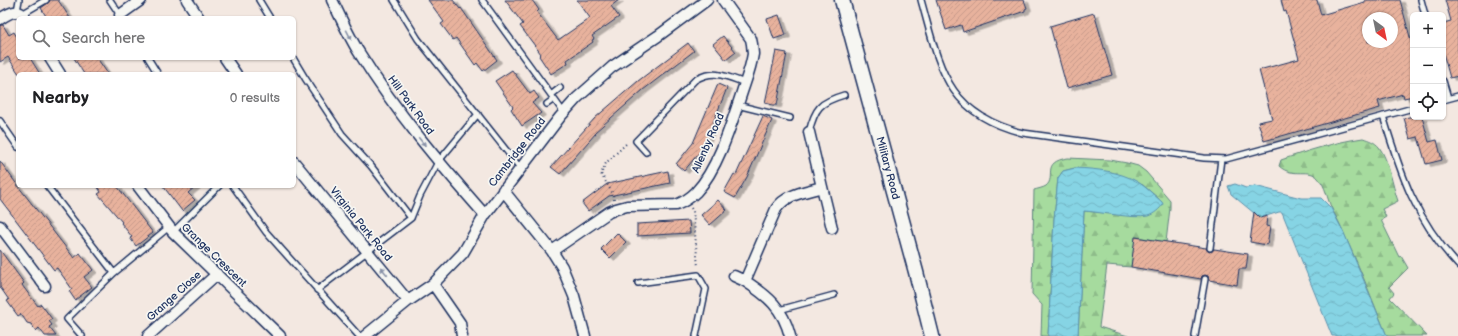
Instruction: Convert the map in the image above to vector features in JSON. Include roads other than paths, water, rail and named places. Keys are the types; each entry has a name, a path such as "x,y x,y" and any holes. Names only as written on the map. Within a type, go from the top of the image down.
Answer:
{"street":[{"path":"121,16 141,0"},
{"path":"187,0 198,16"},
{"name":"Hill Park Road","path":"332,0 359,53 402,116 438,162 485,215"},
{"name":"Cambridge Road","path":"365,336 408,301 433,284 463,252 485,215 503,190 564,112 612,67 707,0"},
{"name":"Allenby Road","path":"552,252 604,215 616,209 632,206 676,205 686,200 697,191 706,178 720,150 745,83 752,59 752,44 747,33 723,0"},
{"name":"Military Road","path":"842,0 914,264 932,336"},
{"path":"0,19 8,13 20,14"},
{"path":"51,60 59,72"},
{"path":"226,60 235,72"},
{"path":"809,132 832,228"},
{"name":"Virginia Park Road","path":"296,164 408,301"},
{"path":"745,281 776,209 781,202 796,195 822,187"},
{"name":"Grange Crescent","path":"140,188 171,229 280,336"},
{"path":"503,190 562,267 577,306 585,336"},
{"path":"0,226 45,286"},
{"name":"Grange Close","path":"148,336 217,274"},
{"path":"734,276 745,281 764,294 779,310 790,336"},
{"path":"433,284 460,323 462,336"}],"lane":[{"path":"19,0 20,14 46,0"},
{"path":"110,0 121,16"},
{"path":"259,0 269,16"},
{"path":"394,0 418,39 520,168"},
{"path":"482,0 564,112"},
{"path":"921,0 938,59 950,85 969,107 990,122 1010,130 1027,134 1221,159 1233,158 1410,109"},
{"path":"1421,0 1424,12"},
{"path":"149,60 157,72"},
{"path":"294,60 342,134 371,166 411,218"},
{"path":"646,152 636,141 695,80 704,75 714,73 745,83"},
{"path":"547,104 560,88"},
{"path":"809,132 812,118 822,103 844,95"},
{"path":"1446,99 1458,96"},
{"path":"737,105 790,118"},
{"path":"317,290 411,218 420,196 438,162 478,114"},
{"path":"1383,116 1397,162 1415,205 1432,233 1458,265"},
{"path":"0,121 16,144"},
{"path":"1210,248 1221,159"},
{"path":"49,188 114,273"},
{"path":"82,336 67,320 114,273 171,229 217,188"},
{"path":"234,188 266,232 359,336"},
{"path":"638,283 698,275 706,289 696,336"},
{"path":"1195,336 1205,279"},
{"path":"779,310 834,295"}],"water":[{"path":"1075,168 1107,171 1131,178 1144,186 1163,204 1152,214 1142,217 1084,211 1078,336 1048,336 1054,219 1058,178 1063,171"},
{"path":"1235,184 1246,188 1255,186 1301,198 1321,198 1331,208 1344,233 1387,336 1332,336 1282,212 1260,218 1231,194 1228,186"}]}
